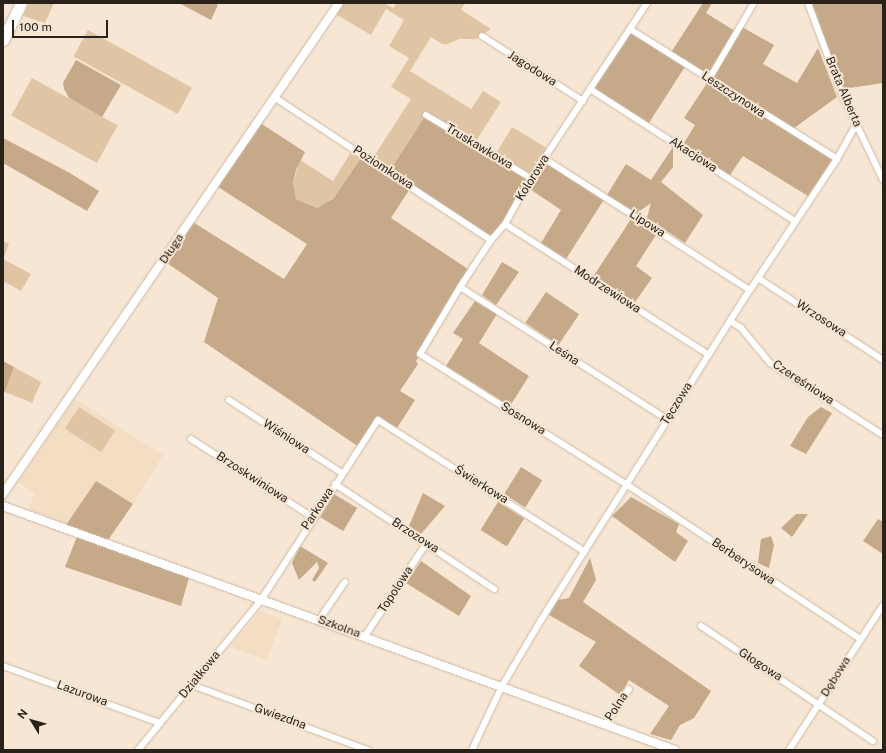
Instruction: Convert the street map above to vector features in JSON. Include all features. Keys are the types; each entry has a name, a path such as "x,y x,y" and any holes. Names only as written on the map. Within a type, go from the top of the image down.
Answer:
{"highway":[{"path":"3,40 21,3"}],"street":[{"name":"Długa","path":"3,494 339,3"},
{"name":"Kolorowa","path":"420,354 460,287 491,240 505,224 532,178 647,3"},
{"path":"709,79 754,3"},
{"name":"Brata Alberta","path":"808,3 842,94 883,180"},
{"name":"Leszczynowa","path":"630,29 837,159"},
{"name":"Jagodowa","path":"482,36 583,101"},
{"name":"Akacjowa","path":"590,89 795,221"},
{"name":"Poziomkowa","path":"274,97 491,240"},
{"name":"Truskawkowa","path":"426,115 532,178"},
{"name":"Tęczowa","path":"472,750 502,686 584,551 750,290 837,159 856,125"},
{"name":"Lipowa","path":"545,159 750,290"},
{"name":"Modrzewiowa","path":"505,224 709,355"},
{"name":"Wrzosowa","path":"758,278 883,360"},
{"name":"Leśna","path":"460,287 668,420"},
{"name":"Czereśniowa","path":"730,322 741,328 770,363 883,435"},
{"name":"Sosnowa","path":"420,354 626,484"},
{"name":"Wiśniowa","path":"230,400 342,473"},
{"name":"Parkowa","path":"261,600 312,517 378,420"},
{"name":"Świerkowa","path":"378,420 584,551"},
{"name":"Brzoskwiniowa","path":"191,440 312,517"},
{"name":"Brzozowa","path":"335,484 494,589"},
{"name":"Berberysowa","path":"626,484 860,639"},
{"name":"Szkolna","path":"3,506 261,600 365,636 675,750"},
{"name":"Topolowa","path":"365,636 426,544"},
{"path":"319,620 345,582"},
{"name":"Działkowa","path":"138,750 261,600"},
{"name":"Dębowa","path":"789,750 883,605"},
{"name":"Głogowa","path":"701,626 820,704 873,741"},
{"name":"Lazurowa","path":"3,666 160,723"},
{"name":"Gwiezdna","path":"192,685 368,750"},
{"name":"Polna","path":"605,725 629,689"}],"shaded area":[{"path":"29,3 54,3 45,23 23,16"},
{"path":"179,3 215,3 218,5 211,20"},
{"path":"339,3 384,3 393,8 397,3 465,3 461,10 491,29 476,39 459,39 448,44 442,44 431,37 410,71 471,109 483,91 501,102 474,144 389,172 371,161 411,99 391,87 409,58 389,46 404,20 386,9 371,35 332,12"},
{"path":"703,3 712,3 706,13 738,33 742,27 774,45 763,64 797,83 818,48 837,97 790,131 833,158 808,196 743,156 728,178 681,148 695,125 684,118 709,80 686,65 647,126 590,89 630,29 670,54"},
{"path":"812,3 883,3 883,83 843,89"},
{"path":"88,30 192,88 178,114 73,56"},
{"path":"76,60 121,85 102,117 69,98 64,89 63,83"},
{"path":"32,78 118,126 97,163 11,116"},
{"path":"426,115 531,178 545,159 605,198 566,259 541,243 561,210 527,187 491,240 411,187 391,218 471,271 416,361 418,364 400,391 415,400 397,428 380,417 359,447 204,342 218,298 164,261 191,221 284,279 307,244 215,185 257,121 305,152 296,170 293,183 296,199 317,208 333,199 363,155 389,172"},
{"path":"512,127 550,150 532,179 494,156"},
{"path":"3,138 68,172 99,191 87,211 3,163"},
{"path":"673,147 673,167 661,182 703,215 685,243 647,218 651,203 637,213 607,195 626,164 651,180"},
{"path":"353,149 363,155 333,199 317,208 296,199 293,183 300,160 333,181"},
{"path":"631,219 656,235 636,266 652,278 635,302 593,277"},
{"path":"3,241 9,244 3,259"},
{"path":"3,259 31,274 21,291 3,281"},
{"path":"502,262 519,272 496,305 482,295"},
{"path":"546,292 579,314 558,345 525,323"},
{"path":"475,301 497,314 479,343 529,376 510,406 446,366 463,339 453,333"},
{"path":"3,361 14,367 5,392 3,391"},
{"path":"14,367 41,382 32,403 5,392"},
{"path":"75,399 163,455 133,504 96,481 67,524 28,509 35,494 18,482"},
{"path":"79,407 115,430 101,452 65,429"},
{"path":"821,407 832,413 806,454 790,446 808,417"},
{"path":"521,467 542,480 525,507 504,494"},
{"path":"96,481 133,504 106,543 190,574 181,606 65,567 78,534 64,528"},
{"path":"423,493 445,506 421,534 409,526"},
{"path":"334,494 357,508 343,531 320,517"},
{"path":"631,497 679,524 676,532 688,541 675,562 612,516"},
{"path":"498,502 524,518 507,546 481,530"},
{"path":"796,514 808,514 792,537 781,528"},
{"path":"878,519 883,522 883,554 863,541"},
{"path":"771,536 774,545 769,568 758,563 761,539"},
{"path":"300,546 328,563 315,582 312,580 319,568 317,562 299,580 292,563"},
{"path":"590,558 596,580 583,602 711,691 694,718 680,725 671,740 650,734 669,706 629,680 620,695 579,666 596,642 549,615 558,600 569,598"},
{"path":"421,561 471,596 459,616 406,583"},
{"path":"260,611 282,619 267,660 230,647"}]}
